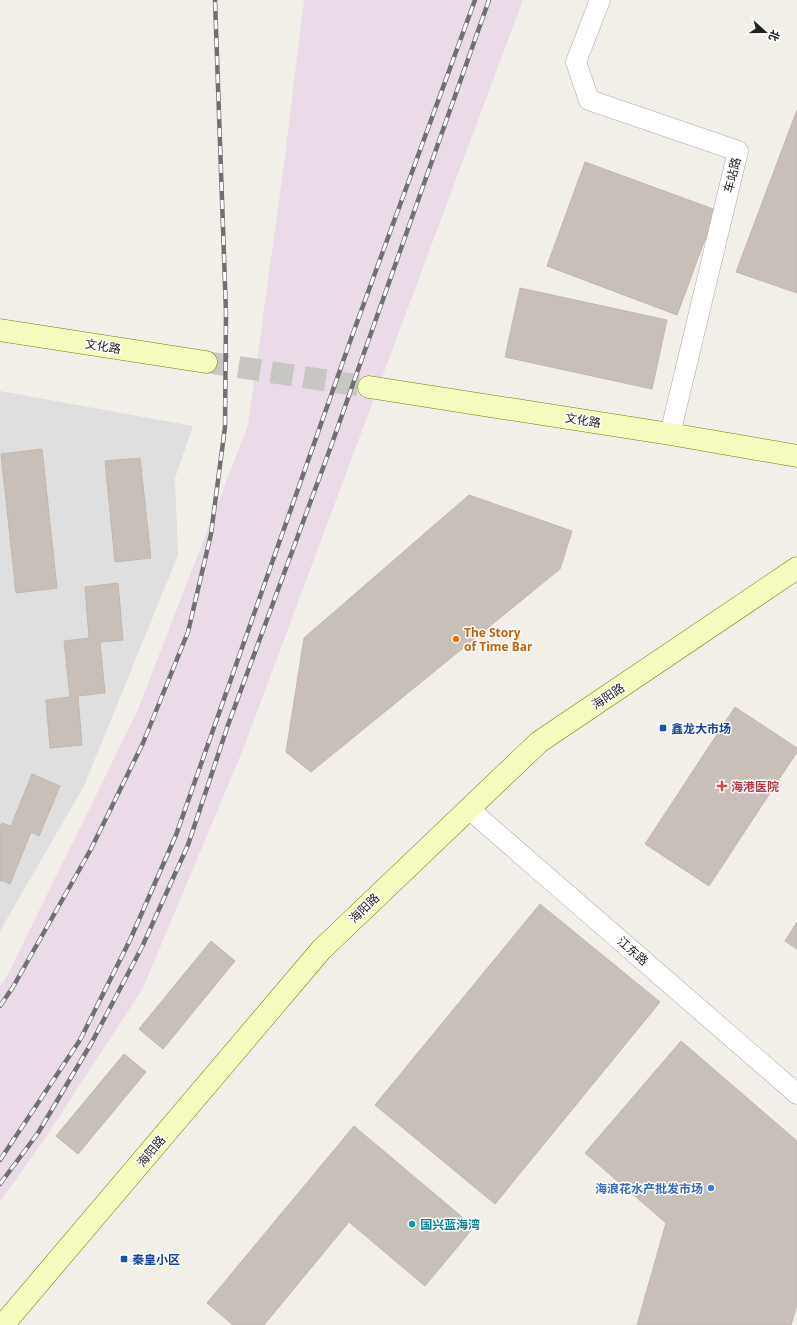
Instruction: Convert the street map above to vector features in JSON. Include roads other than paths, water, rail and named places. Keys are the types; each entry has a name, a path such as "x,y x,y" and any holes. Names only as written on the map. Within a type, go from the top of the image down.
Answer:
{"main road":[{"name":"文化路","path":"0,330 206,362"},
{"name":"文化路","path":"369,387 670,434 797,456"},
{"name":"海阳路","path":"3,1325 321,950 469,808 539,742 797,568"}],"street":[{"name":"车站路","path":"600,0 576,62 589,100 738,151 670,434"},
{"name":"江东路","path":"469,808 797,1094"}],"tunnel":[{"path":"206,362 369,387"}],"railway":[{"path":"0,1006 13,987 91,849 143,743 188,632 211,534 225,427 226,313 215,0"},
{"path":"0,1160 80,1040 130,940 176,835 352,336 475,0"},
{"path":"0,1184 38,1133 92,1042 142,947 188,845 228,725 330,449 489,0"}],"place":[{"name":"The Story of Time Bar","path":"456,639"},
{"name":"鑫龙大市场","path":"663,728"},
{"name":"海港医院","path":"722,786"},
{"name":"海浪花水产批发市场","path":"711,1188"},
{"name":"国兴蓝海湾","path":"412,1224"},
{"name":"秦皇小区","path":"124,1259"}]}
